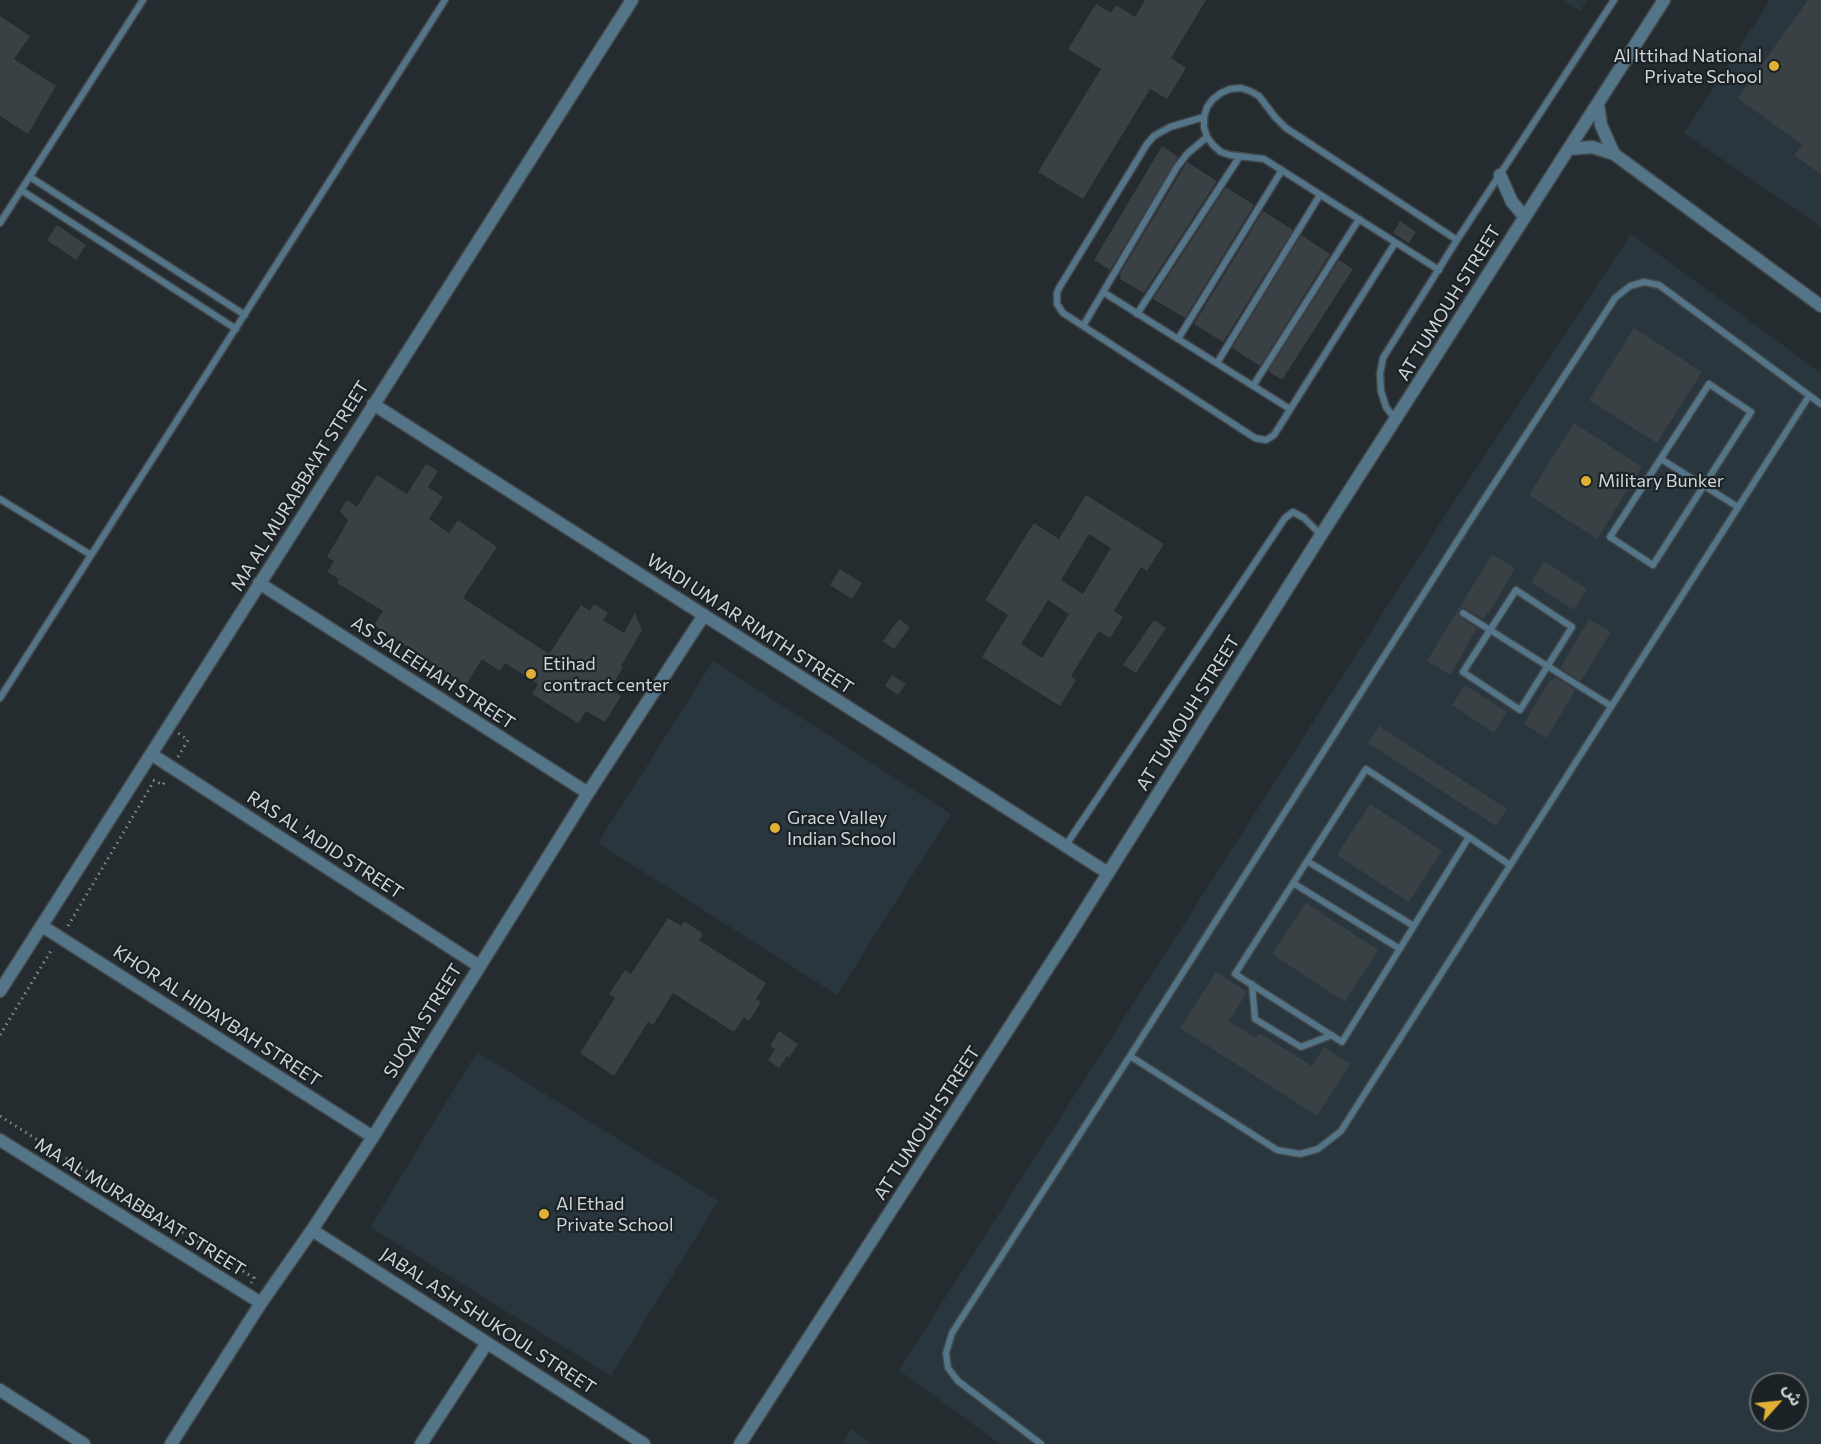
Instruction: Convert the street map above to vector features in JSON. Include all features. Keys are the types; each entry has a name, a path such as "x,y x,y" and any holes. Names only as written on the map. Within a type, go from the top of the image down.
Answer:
{"street":[{"name":"MA AL MURABBA'AT STREET","path":"0,991 632,0"},
{"name":"AT TUMOUH STREET","path":"740,1444 1108,873 1664,0"},
{"path":"1598,104 1601,125 1614,154"},
{"path":"1569,148 1592,147 1614,154 1821,306"},
{"path":"1500,174 1512,202 1525,217"},
{"name":"WADI UM AR RIMTH STREET","path":"373,404 1108,873"},
{"name":"AS SALEEHAH STREET","path":"260,583 588,793"},
{"name":"SUQYA STREET","path":"171,1444 261,1303 373,1137 588,793 704,615"},
{"name":"RAS AL 'ADID STREET","path":"151,754 479,966"},
{"name":"KHOR AL HIDAYBAH STREET","path":"42,926 373,1137"},
{"name":"MA AL MURABBA'AT STREET","path":"0,1140 261,1303"},
{"name":"JABAL ASH SHUKOUL STREET","path":"312,1230 644,1444"},
{"path":"421,1444 488,1343"},
{"path":"0,1390 84,1444"}],"lane":[{"path":"0,223 143,0"},
{"path":"0,698 445,0"},
{"path":"1396,420 1386,406 1381,391 1380,374 1383,358 1614,0"},
{"path":"1439,270 1264,159 1221,152 1207,137 1204,117 1207,107 1213,99 1230,89 1241,88 1250,91 1259,96 1286,128 1457,240"},
{"path":"1204,117 1170,127 1154,136 1147,144 1059,288 1056,298 1059,309 1083,326 1258,440 1266,440 1270,438 1290,409 1395,243"},
{"path":"1083,326 1177,167 1187,154 1207,137"},
{"path":"1137,314 1240,156"},
{"path":"1178,339 1282,170"},
{"path":"30,177 245,315"},
{"path":"21,190 236,328"},
{"path":"1217,363 1320,195"},
{"path":"1253,386 1359,219"},
{"path":"1041,1444 958,1381 948,1368 946,1353 952,1333 1467,524 1615,298 1630,286 1644,282 1659,285 1821,404"},
{"path":"1103,292 1290,409"},
{"path":"1709,384 1751,412 1703,486 1653,565 1610,537 1709,384"},
{"path":"1130,1056 1277,1150 1300,1154 1318,1149 1341,1131 1809,396"},
{"path":"1661,459 1738,507"},
{"path":"0,499 91,555"},
{"path":"1066,845 1285,518 1293,512 1304,518 1321,536"},
{"path":"1516,590 1572,627 1548,666 1520,710 1463,672 1516,590"},
{"path":"1463,613 1611,706"},
{"path":"1469,837 1342,1042 1236,974 1366,769 1469,837 1510,865"},
{"path":"1307,861 1414,926"},
{"path":"1293,883 1400,949"},
{"path":"1252,984 1255,1018 1301,1047 1332,1035"}],"path":[{"path":"0,1035 75,916 154,781"},
{"path":"0,1116 254,1278 245,1293"}],"shaded area":[{"path":"1563,0 1587,0 1580,11"},
{"name":"Al Ittihad National Private School","path":"1770,0 1821,0 1821,227 1684,133"},
{"path":"1631,234 1821,373 1821,1444 1000,1444 899,1370 1448,511"},
{"name":"Grace Valley Indian School","path":"713,661 951,814 837,995 598,843"},
{"name":"Al Ethad Private School","path":"477,1052 718,1201 611,1376 370,1227"},
{"path":"851,1429 871,1444 843,1444"}],"building":[{"path":"1145,0 1206,0 1171,58 1186,68 1167,99 1150,89 1083,199 1038,172 1101,69 1068,49 1096,4 1111,13 1116,5 1135,17"},
{"path":"1808,0 1821,0 1821,174 1794,155 1802,145 1738,98"},
{"path":"0,16 30,36 14,59 56,86 28,134 0,116"},
{"path":"1162,146 1178,157 1110,270 1094,260"},
{"path":"1187,162 1217,181 1144,293 1120,279 1119,275"},
{"path":"1226,187 1254,205 1185,318 1153,299"},
{"path":"1263,211 1293,230 1223,342 1194,324"},
{"path":"1400,221 1416,232 1409,243 1393,233"},
{"path":"57,225 86,245 76,260 47,240"},
{"path":"1301,235 1330,254 1260,366 1232,348"},
{"path":"1339,260 1353,269 1282,380 1268,371"},
{"name":"Military Bunker","path":"1634,328 1702,372 1657,443 1589,400"},
{"name":"Military Bunker","path":"1574,423 1642,467 1597,539 1529,495"},
{"path":"426,464 438,471 428,487 443,497 429,519 449,533 458,520 497,547 463,598 549,654 581,605 590,611 594,604 608,613 603,620 624,633 635,613 642,630 610,689 621,696 605,722 586,711 578,723 532,694 538,684 505,663 500,671 482,659 466,685 425,658 419,668 408,661 414,651 374,625 383,611 337,583 339,579 327,572 334,561 327,557 348,521 340,511 347,500 357,507 377,475 407,494"},
{"path":"1086,495 1164,544 1147,571 1141,567 1114,611 1123,617 1110,638 1099,631 1071,676 1076,680 1060,706 982,657 1008,615 985,600 1034,523 1059,539","holes":["1089,534 1111,548 1083,594 1061,580","1048,600 1069,614 1042,658 1021,644"]},
{"path":"1492,554 1515,568 1489,613 1487,612 1483,619 1465,608 1458,611 1460,617 1477,628 1450,675 1427,661"},
{"path":"1544,561 1587,589 1574,610 1531,582"},
{"path":"840,569 862,583 852,599 830,585"},
{"path":"899,619 910,627 894,649 883,641"},
{"path":"1589,619 1611,632 1581,681 1560,668"},
{"path":"1154,620 1166,628 1136,673 1123,665"},
{"path":"892,675 906,684 898,695 885,686"},
{"path":"1555,677 1575,690 1547,738 1524,724 1550,680 1552,681"},
{"path":"1465,685 1507,712 1494,733 1452,705"},
{"path":"1379,726 1507,809 1496,826 1368,743"},
{"path":"1370,804 1442,851 1409,902 1337,855"},
{"path":"1306,903 1378,950 1345,1002 1272,954"},
{"path":"668,918 681,926 684,921 703,934 699,940 766,983 756,999 761,1002 749,1021 744,1017 734,1032 673,993 653,1025 648,1022 614,1076 580,1053 615,998 609,994 625,970 631,974"},
{"path":"1216,972 1247,992 1229,1021 1256,1038 1259,1033 1312,1066 1324,1047 1350,1064 1317,1116 1180,1028"},
{"path":"779,1031 798,1044 779,1068 768,1060 775,1049 770,1046"}],"place":[{"name":"Al Ittihad National Private School","path":"1774,66"},
{"name":"Military Bunker","path":"1586,481"},
{"name":"Etihad contract center","path":"531,674"},
{"name":"Grace Valley Indian School","path":"775,828"},
{"name":"Al Ethad Private School","path":"544,1214"}]}
